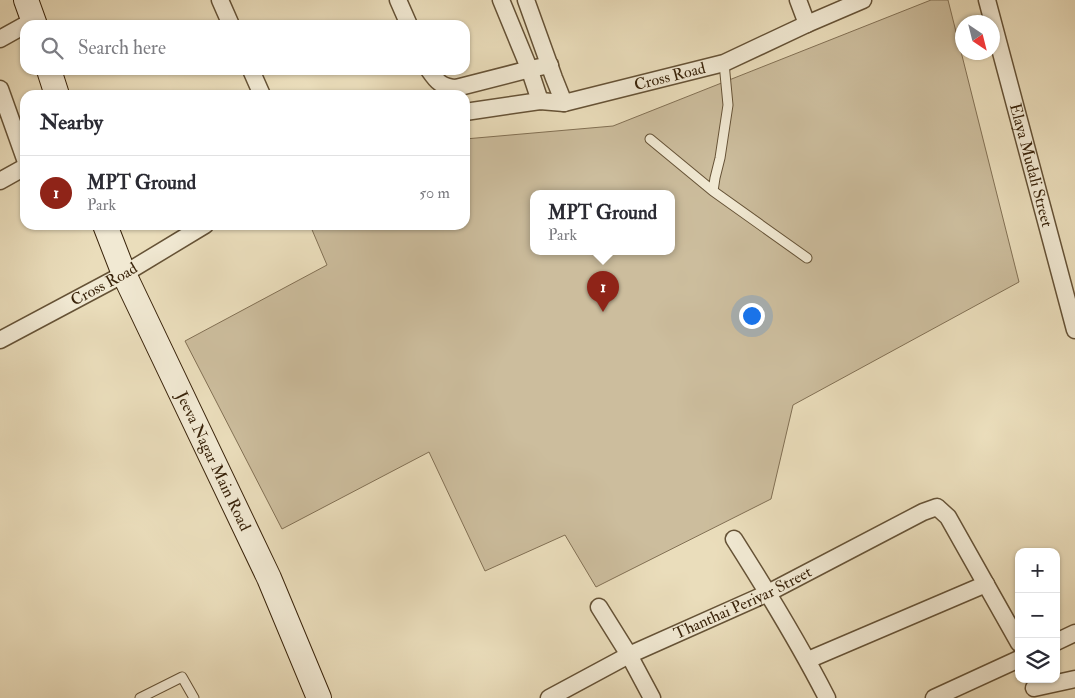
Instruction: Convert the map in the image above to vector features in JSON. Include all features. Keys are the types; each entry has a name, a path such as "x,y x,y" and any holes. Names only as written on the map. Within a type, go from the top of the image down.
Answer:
{"street":[{"path":"220,0 229,20"},
{"path":"398,0 407,20"},
{"path":"501,0 530,69 540,101"},
{"path":"526,0 564,103"},
{"path":"798,0 807,24"},
{"name":"Cross Road","path":"470,111 540,101 564,103 724,63 863,0"},
{"name":"Elaya Mudali Street","path":"987,0 1075,330"},
{"path":"0,40 20,26"},
{"path":"432,75 435,80 446,87 456,88 550,65"},
{"path":"51,75 55,90"},
{"path":"253,75 260,90"},
{"path":"0,89 20,145"},
{"path":"0,181 20,171"},
{"name":"Jeeva Nagar Main Road","path":"107,230 124,274 269,578 319,698"},
{"name":"Cross Road","path":"0,340 124,274 197,230"},
{"name":"Thanthai Periyar Street","path":"549,698 629,655 768,592 923,512 937,507 948,517 986,584"},
{"path":"734,539 808,660 827,698"},
{"path":"808,660 986,584 1016,638"},
{"path":"599,607 629,655 652,698"},
{"path":"1060,640 1075,633"},
{"path":"934,698 1015,660"},
{"path":"1034,688 1075,679"}],"lane":[{"path":"713,191 728,105 724,63"},
{"path":"650,139 713,191 807,258"},
{"path":"140,698 182,677 194,698"}],"shaded area":[{"path":"931,0 948,0 955,28 955,60 963,60 1019,282 793,405 771,499 596,587 565,535 485,571 429,452 282,529 185,341 327,265 312,230 470,230 470,139 613,126"}],"place":[{"name":"MPT Ground","path":"603,312"}]}
